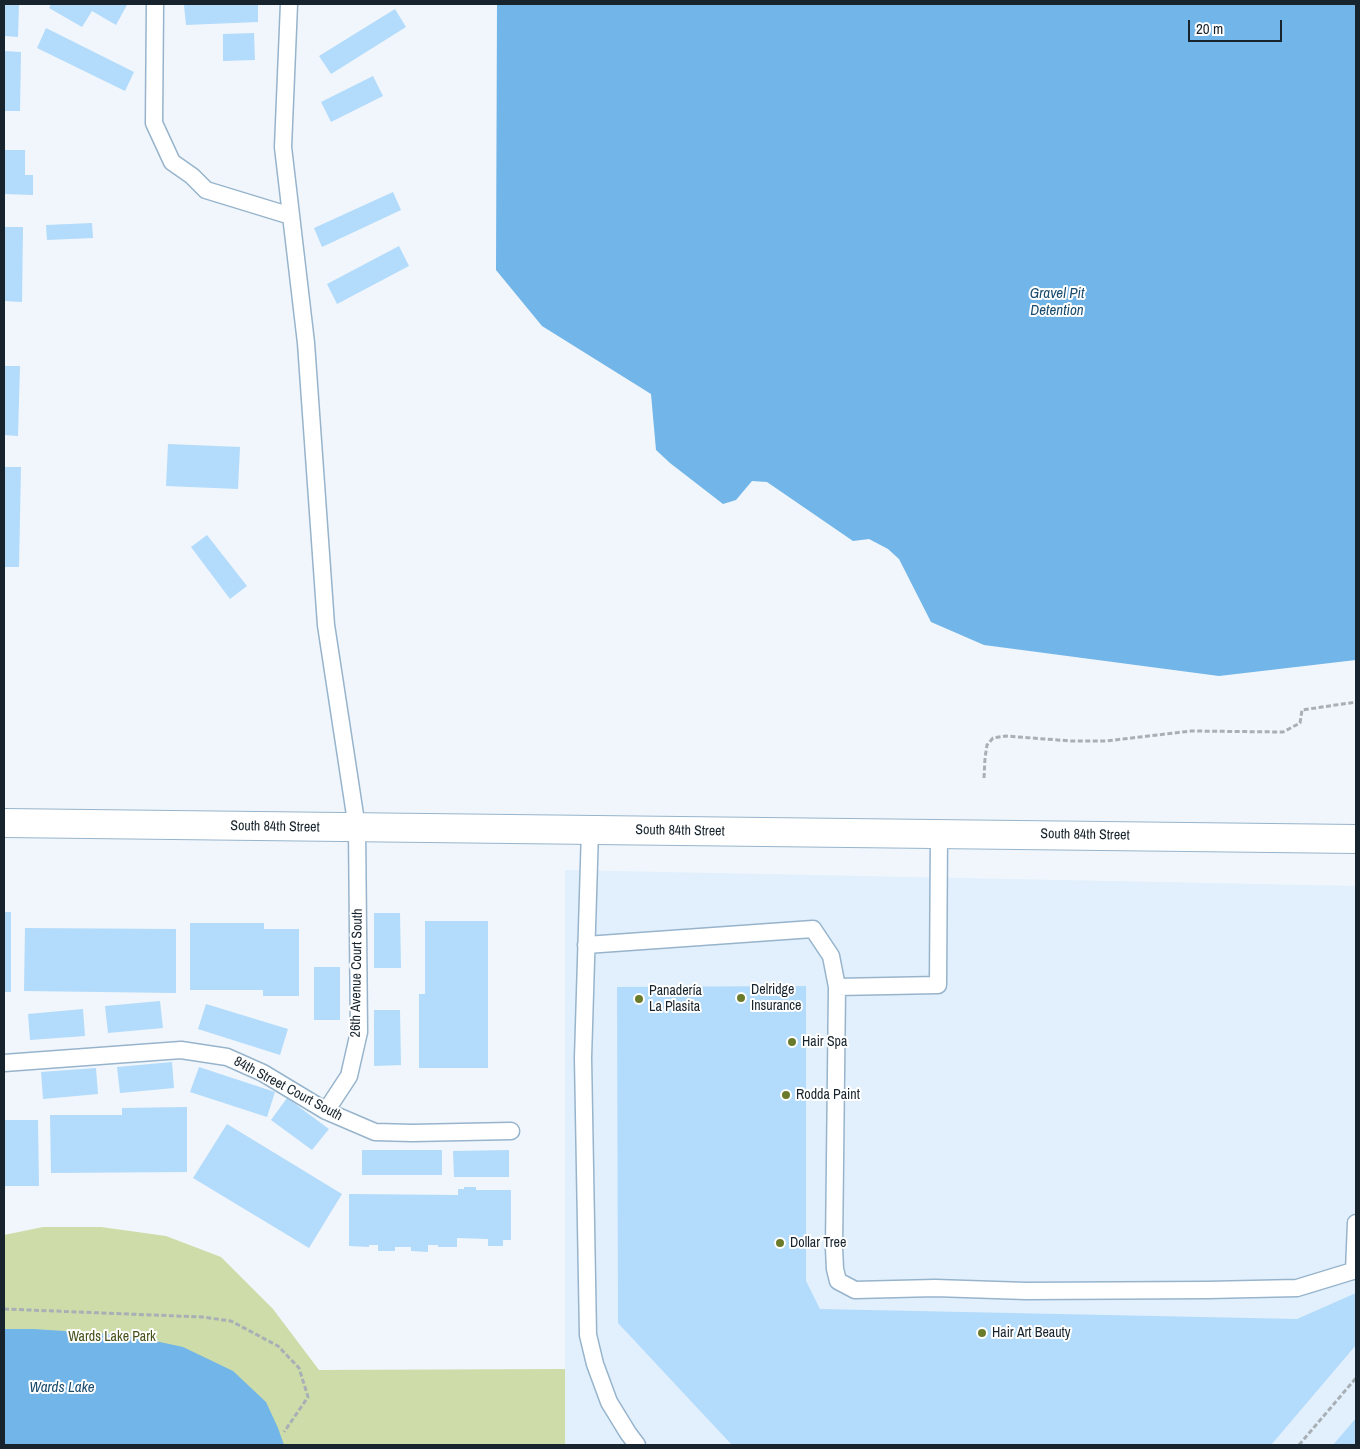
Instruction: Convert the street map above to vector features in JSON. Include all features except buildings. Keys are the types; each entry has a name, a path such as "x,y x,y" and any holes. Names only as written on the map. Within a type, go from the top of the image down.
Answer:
{"main road":[{"name":"South 84th Street","path":"4,823 1356,839"}],"lane":[{"path":"155,4 154,122 172,162 192,176 206,190 291,216"},
{"name":"26th Avenue Court South","path":"289,4 283,147 306,343 326,625 357,828 359,1032 349,1076 326,1111"},
{"path":"590,830 582,1058 588,1335 595,1364 609,1402 637,1445"},
{"path":"837,986 938,985 939,833"},
{"path":"586,945 813,930 831,956 837,986 835,1269 838,1281 855,1290 934,1288 1026,1291 1296,1288 1355,1270 1356,1223"},
{"name":"84th Street Court South","path":"4,1063 180,1050 227,1057 263,1073 326,1111 376,1132 511,1131"}],"path":[{"path":"984,778 984,758 987,745 994,738 1006,736 1035,737 1071,742 1106,742 1190,731 1283,732 1300,723 1302,710 1356,702"},
{"path":"4,1308 202,1317 231,1321 278,1346 299,1368 308,1396 284,1432"},
{"path":"1299,1445 1356,1378"}],"shaded area":[{"path":"565,870 1356,886 1356,1445 565,1445"}],"green space":[{"name":"Wards Lake Park","path":"43,1227 101,1227 166,1236 221,1257 273,1309 319,1370 565,1369 565,1445 4,1445 4,1235"}],"water":[{"name":"Gravel Pit Detention","path":"497,4 1356,4 1356,660 1219,676 984,645 931,622 899,559 888,549 869,539 853,541 767,482 752,481 736,500 723,504 656,450 651,394 542,326 496,270"},
{"name":"Wards Lake","path":"4,1329 127,1335 183,1347 233,1371 266,1402 284,1445 4,1445"}],"place":[{"name":"Delridge Insurance","path":"741,998"},
{"name":"Panadería La Plasita","path":"639,999"},
{"name":"Hair Spa","path":"792,1042"},
{"name":"Rodda Paint","path":"786,1095"},
{"name":"Dollar Tree","path":"780,1243"},
{"name":"Hair Art Beauty","path":"982,1333"}]}
